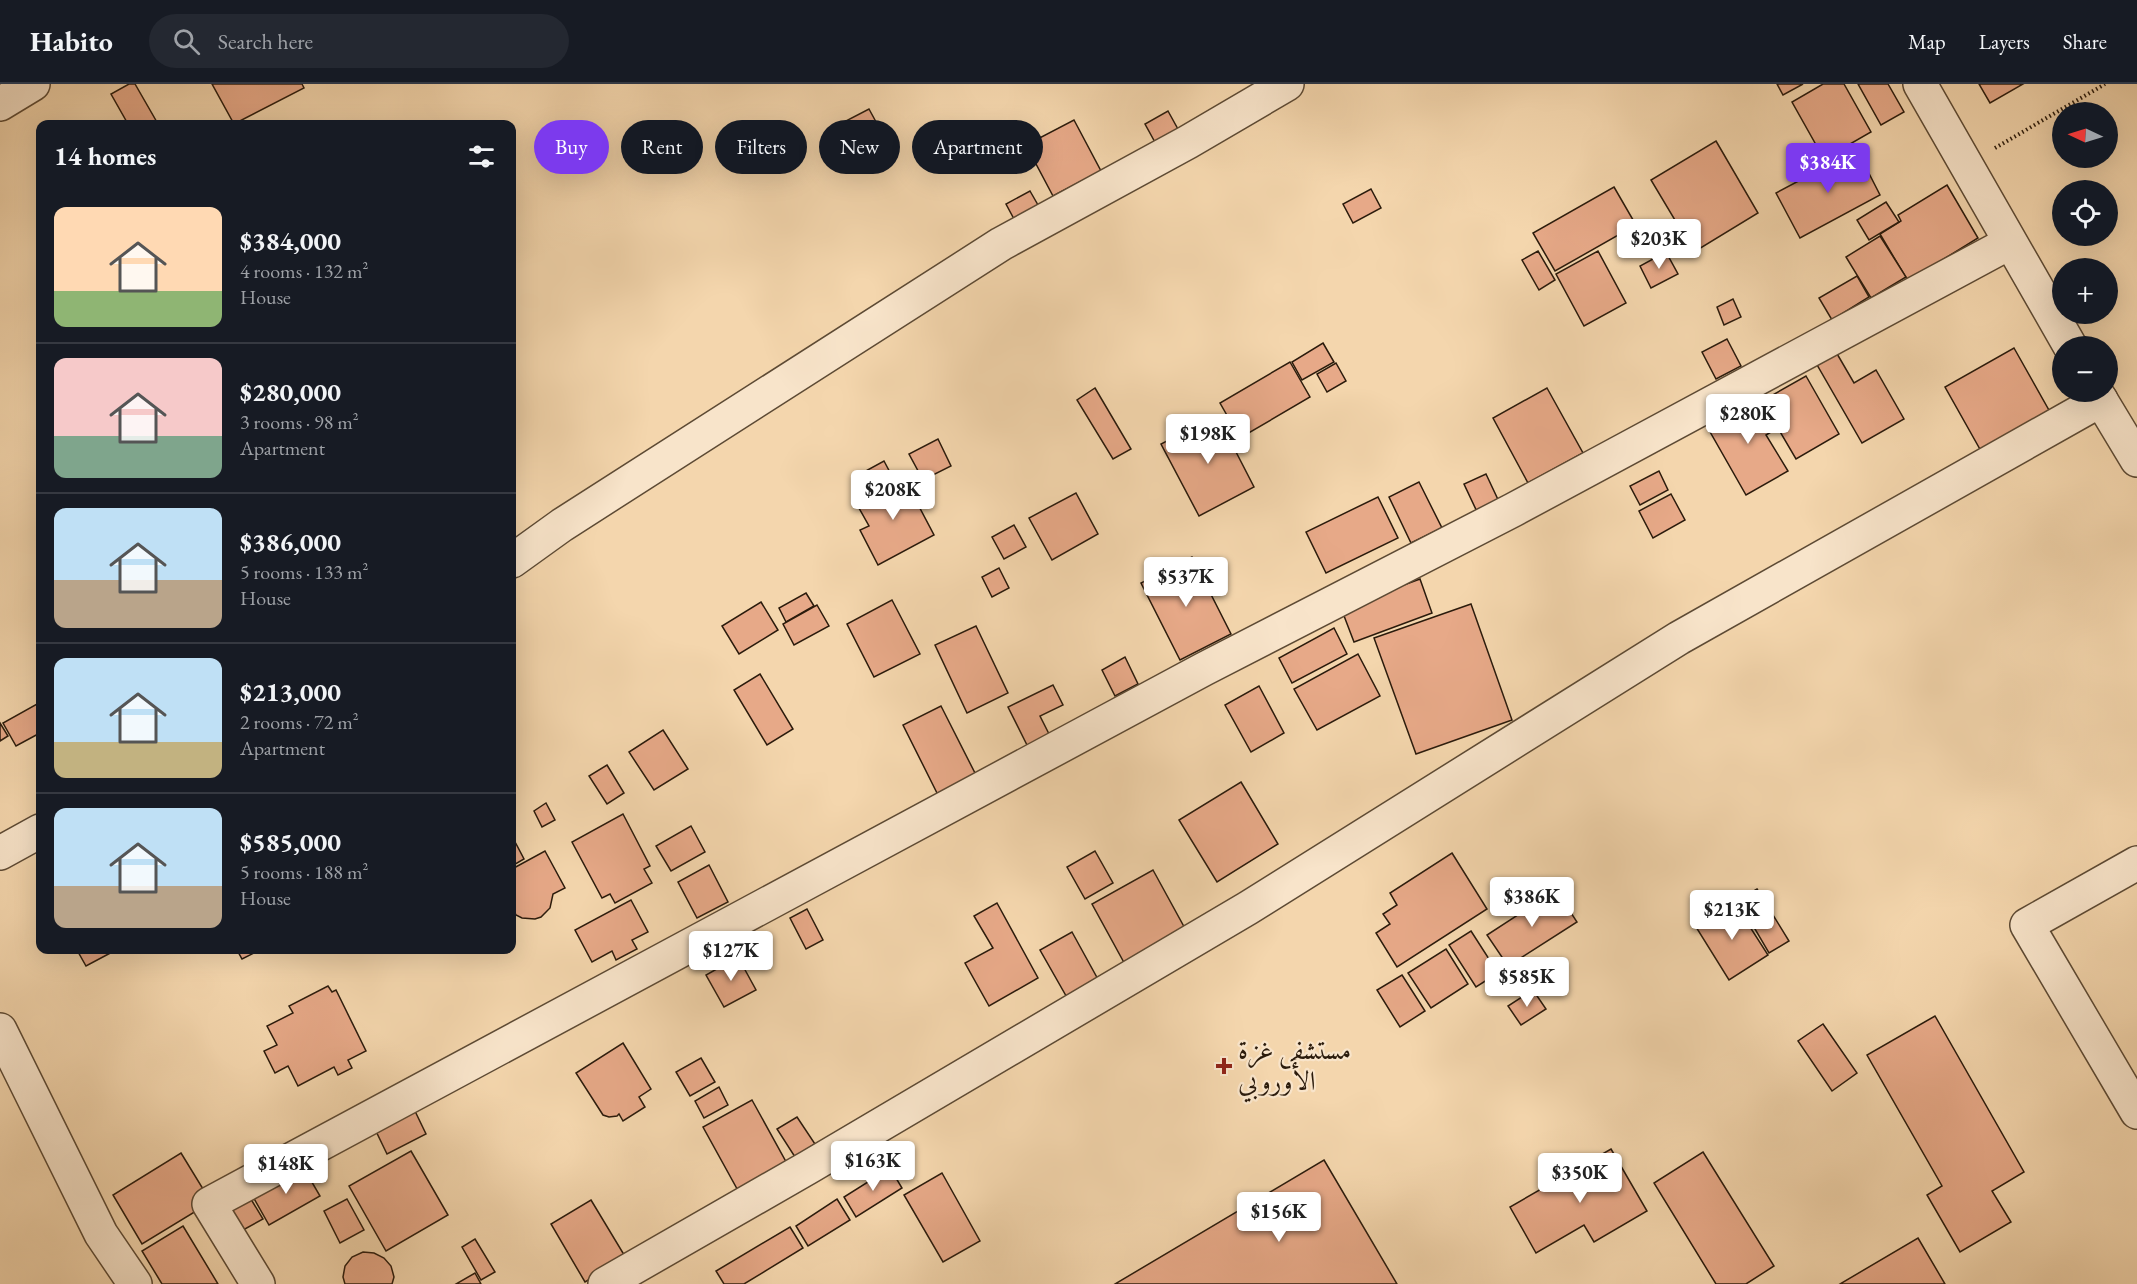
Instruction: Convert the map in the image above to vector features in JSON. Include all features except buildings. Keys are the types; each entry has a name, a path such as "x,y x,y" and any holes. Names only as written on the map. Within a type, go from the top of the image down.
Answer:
{"street":[{"path":"0,104 33,84"},
{"path":"516,558 572,519 1001,244 1188,142 1287,84"},
{"path":"1920,84 2064,336"},
{"path":"258,1284 209,1204 1204,669 1513,510 2009,243"},
{"path":"605,1284 809,1167 1248,908 1679,638 2089,402"},
{"path":"2103,402 2137,460"},
{"path":"0,853 36,833"},
{"path":"2133,1096 2027,925 2137,863"},
{"path":"0,1030 101,1234 135,1284"}],"path":[{"path":"1966,165 2104,84"}],"place":[{"name":"مستشفى غزة الأوروبي","path":"1224,1066"}]}
